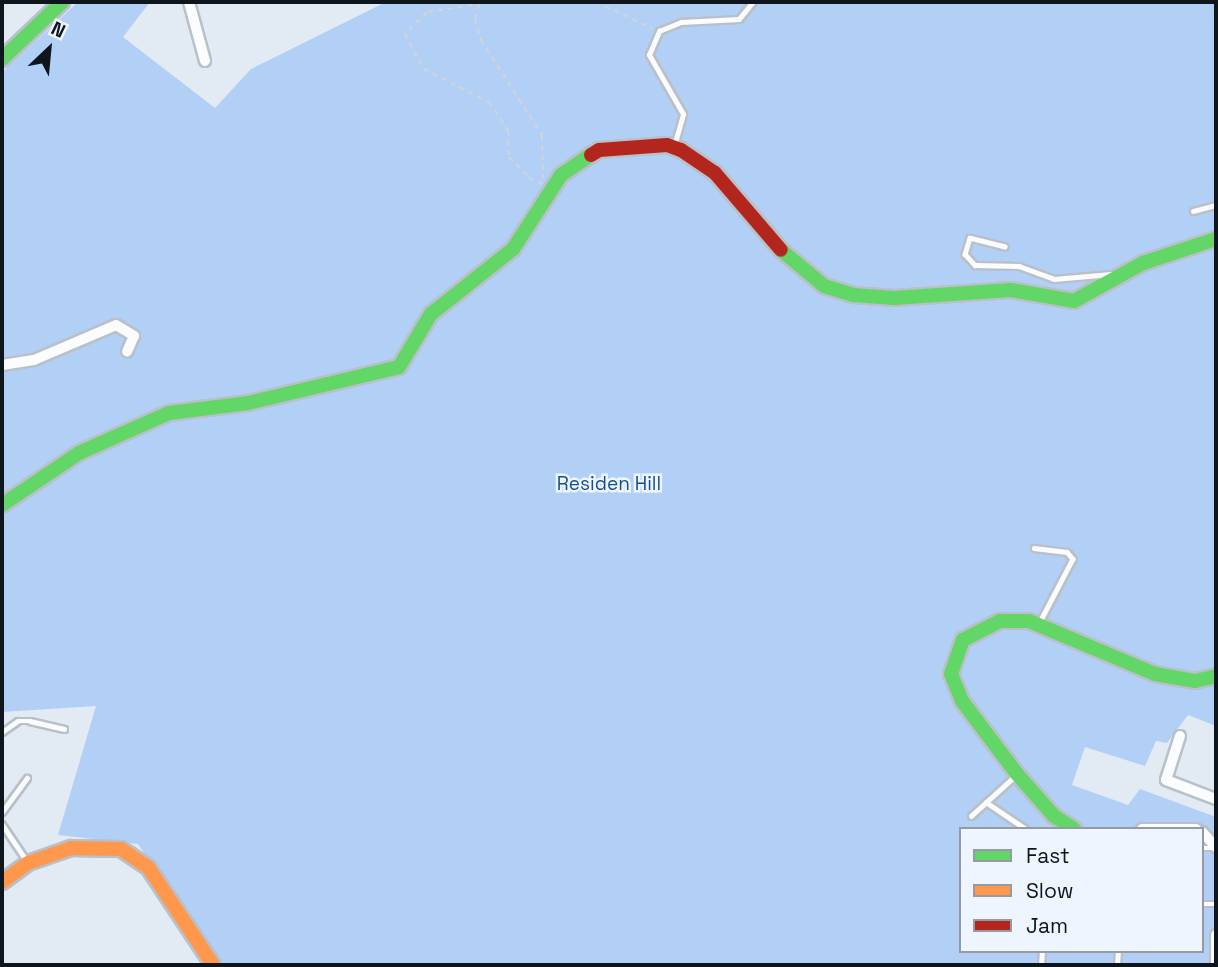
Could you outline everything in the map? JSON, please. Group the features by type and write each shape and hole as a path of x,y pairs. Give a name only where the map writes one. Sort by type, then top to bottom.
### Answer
{"street":[{"path":"2,59 62,2"},
{"path":"189,2 205,61"},
{"path":"3,500 79,453 169,413 260,401 399,367 431,314 513,249 548,187 568,167 599,150 674,147 708,166 788,259 838,292 894,298 1011,290 1074,300 1126,272 1216,239"},
{"path":"2,365 34,360 116,325 134,336 127,352"},
{"path":"1071,827 1054,816 1017,774 962,701 951,674 952,662 962,640 978,628 1000,621 1040,623 1155,674 1195,681 1216,676"},
{"path":"1180,736 1166,780 1216,799"},
{"path":"1204,834 1216,848"},
{"path":"2,882 28,863 85,846 109,845 135,856 162,886 213,965"},
{"path":"1216,934 1216,965"}],"lane":[{"path":"674,147 683,114 649,55 659,31 681,22 739,19 753,2"},
{"path":"1193,211 1216,205"},
{"path":"1005,247 970,238 965,254 975,265 1019,266 1067,280 1126,272"},
{"path":"1034,548 1067,552 1073,559 1040,623"},
{"path":"2,732 18,721 65,729"},
{"path":"971,816 1017,774"},
{"path":"2,812 27,778"},
{"path":"986,802 1023,827"},
{"path":"2,824 28,863"}],"path":[{"path":"492,2 427,12 405,34 424,69 489,102 508,130 509,157 529,178 548,187"},
{"path":"596,2 659,31"},
{"path":"479,3 475,19 481,40 542,135 548,187"}],"green space":[{"name":"Residen Hill","path":"78,2 150,2 123,37 215,108 251,69 386,2 1216,2 1216,726 1188,715 1167,743 1156,741 1145,766 1085,747 1072,785 1128,805 1140,789 1216,817 1213,965 219,965 138,844 58,835 96,706 2,712 2,72"}],"traffic: fast":[{"path":"2,59 62,2"},
{"path":"2,505 79,453 169,413 248,403 399,367 431,314 513,249 561,175 591,155"},
{"path":"781,250 824,286 853,295 894,298 1011,290 1074,301 1143,263 1216,239"},
{"path":"1071,827 1054,816 1017,774 962,701 951,674 963,640 1000,621 1029,621 1155,674 1195,681 1216,676"}],"traffic: slow":[{"path":"2,882 28,863 71,848 121,849 148,867 213,965"}],"traffic: jam":[{"path":"591,155 599,150 667,145 681,150 715,173 781,250"}]}
